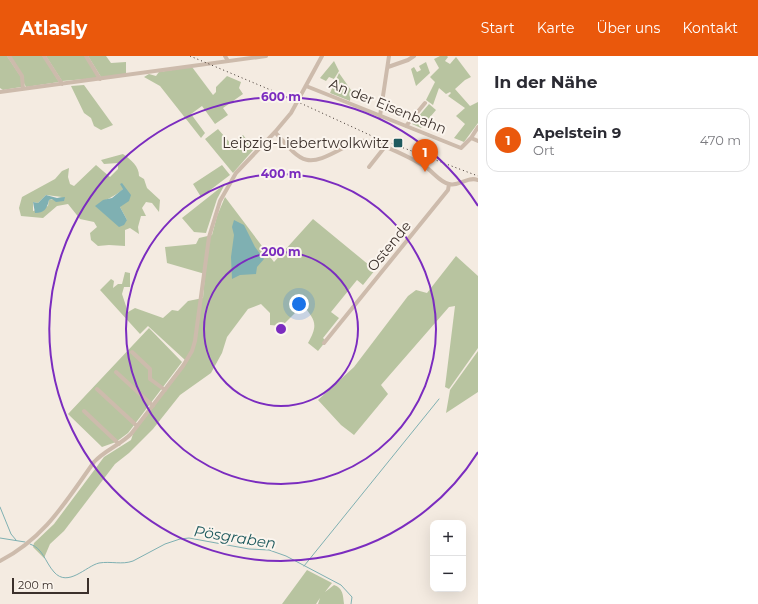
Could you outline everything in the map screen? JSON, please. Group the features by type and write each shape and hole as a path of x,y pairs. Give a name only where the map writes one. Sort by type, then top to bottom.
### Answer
{"street":[{"path":"9,56 22,76 23,89"},
{"path":"44,56 62,84"},
{"path":"86,56 100,79"},
{"path":"224,56 228,61"},
{"path":"0,92 266,56"},
{"path":"315,56 319,61"},
{"path":"0,561 32,541 55,517 94,462 106,450 119,444 137,426 187,361 195,341 209,237 220,201 236,173 291,113 322,56"},
{"path":"380,116 389,56"},
{"path":"388,67 408,60 414,56"},
{"name":"An der Eisenbahn","path":"306,86 461,148 471,138"},
{"path":"406,126 425,102"},
{"path":"478,127 471,138 478,140"},
{"path":"275,132 295,155 307,161 318,160 358,141 366,141 424,166 442,181 449,184 456,184 471,179 478,180"},
{"path":"369,167 384,148"},
{"name":"Ostende","path":"324,343 448,190 449,184"},
{"path":"132,352 150,369 150,379 165,390"},
{"path":"116,372 153,406"},
{"path":"97,389 137,426"},
{"path":"84,411 119,444"}],"green space":[{"path":"0,56 7,56 21,77 21,87 3,90 0,88"},
{"path":"10,56 43,56 59,82 26,87"},
{"path":"46,56 85,56 98,78 62,81"},
{"path":"88,56 106,56 111,63 126,62 126,74 101,77"},
{"path":"440,56 447,56 448,57 445,61 450,64 456,57 471,77 455,89 470,106 478,102 478,123 464,142 454,138 465,124 456,116 465,108 448,96 451,93 450,92 446,94 439,88 433,105 426,100 435,82 430,77 439,68 434,59"},
{"path":"334,61 339,71 334,79 329,77 326,81 320,78"},
{"path":"426,62 430,73 416,86 411,69 414,67 417,72 421,70 419,66"},
{"path":"192,67 213,95 216,92 216,87 227,76 241,82 239,88 243,94 223,108 228,115 215,124 202,106 191,114 205,133 201,138 160,86 144,77 149,74 156,76 159,72"},
{"path":"339,73 351,90 350,101 330,93"},
{"path":"84,85 113,125 101,130 94,126 91,118 84,113 71,86"},
{"path":"429,104 436,110 421,128 412,124"},
{"path":"218,129 231,144 243,135 254,149 233,173 205,139"},
{"path":"123,154 138,169 139,176 144,179 147,188 160,200 159,212 152,203 146,202 142,208 146,216 141,216 138,227 139,234 130,228 125,230 125,246 98,246 91,240 90,233 97,227 94,222 80,219 68,204 57,206 43,218 21,216 19,208 22,197 55,179 62,171 69,168 68,177 70,184 74,186 96,165 110,177 118,169 118,163 104,164 101,160","holes":["123,189 120,207 127,220 112,220 96,206","46,195 62,197 49,200 48,206 33,211 33,202 38,203"]},
{"path":"222,165 230,175 201,197 193,184"},
{"path":"225,184 217,199 206,233 194,232 182,218"},
{"path":"225,197 274,262 313,219 375,270 363,285 357,280 331,312 339,318 323,338 326,341 318,351 308,343 313,332 314,323 311,315 303,305 282,326 270,325 270,313 261,304 248,309 227,337 222,353 211,373 180,395 153,429 129,453 115,464 64,531 50,544 44,558 33,547 34,543 54,524 104,457 131,440 136,425 185,360 148,326 140,334 100,290 111,279 114,281 113,288 118,284 122,284 125,272 130,273 130,287 124,287 122,294 128,312 135,308 163,318 172,310 178,311 188,301 203,298 205,274 167,263 165,247 196,244 199,238 212,235 217,216"},
{"path":"456,256 478,276 478,348 449,389 445,387 455,306 449,307 381,385 388,394 354,435 341,425 318,400 354,367 408,296 416,290 427,293"},
{"path":"149,328 182,362 128,433 116,442 102,447 68,414"},
{"path":"478,351 478,392 446,413 450,390"},
{"path":"307,570 332,583 325,592 334,585 337,586 343,595 344,604 318,604 320,598 316,604 282,604"}],"water":[{"path":"122,183 131,195 129,201 120,207 127,220 124,225 119,227 95,206 103,200 112,198 123,189 120,184"},
{"path":"46,195 57,198 65,197 64,201 56,202 52,199 49,200 45,210 35,213 33,202 38,203"},
{"path":"234,220 244,225 255,247 264,259 257,267 256,274 240,275 232,279 231,257 234,235 232,227"}],"waterway":[{"path":"304,566 439,399"},
{"path":"0,507 11,534 16,540"},
{"name":"Pösgraben","path":"0,538 25,542"},
{"name":"Pösgraben","path":"30,544 41,552 54,572 65,578 77,575 99,563 125,563 133,561 165,544 180,539 189,538 249,549 269,550 286,556 341,585 352,597 351,604"}],"railway":[{"path":"190,56 285,96 372,136 478,176"}],"place":[{"name":"Leipzig-Liebertwolkwitz","path":"398,143"},
{"name":"Apelstein 9","path":"425,172"}]}
